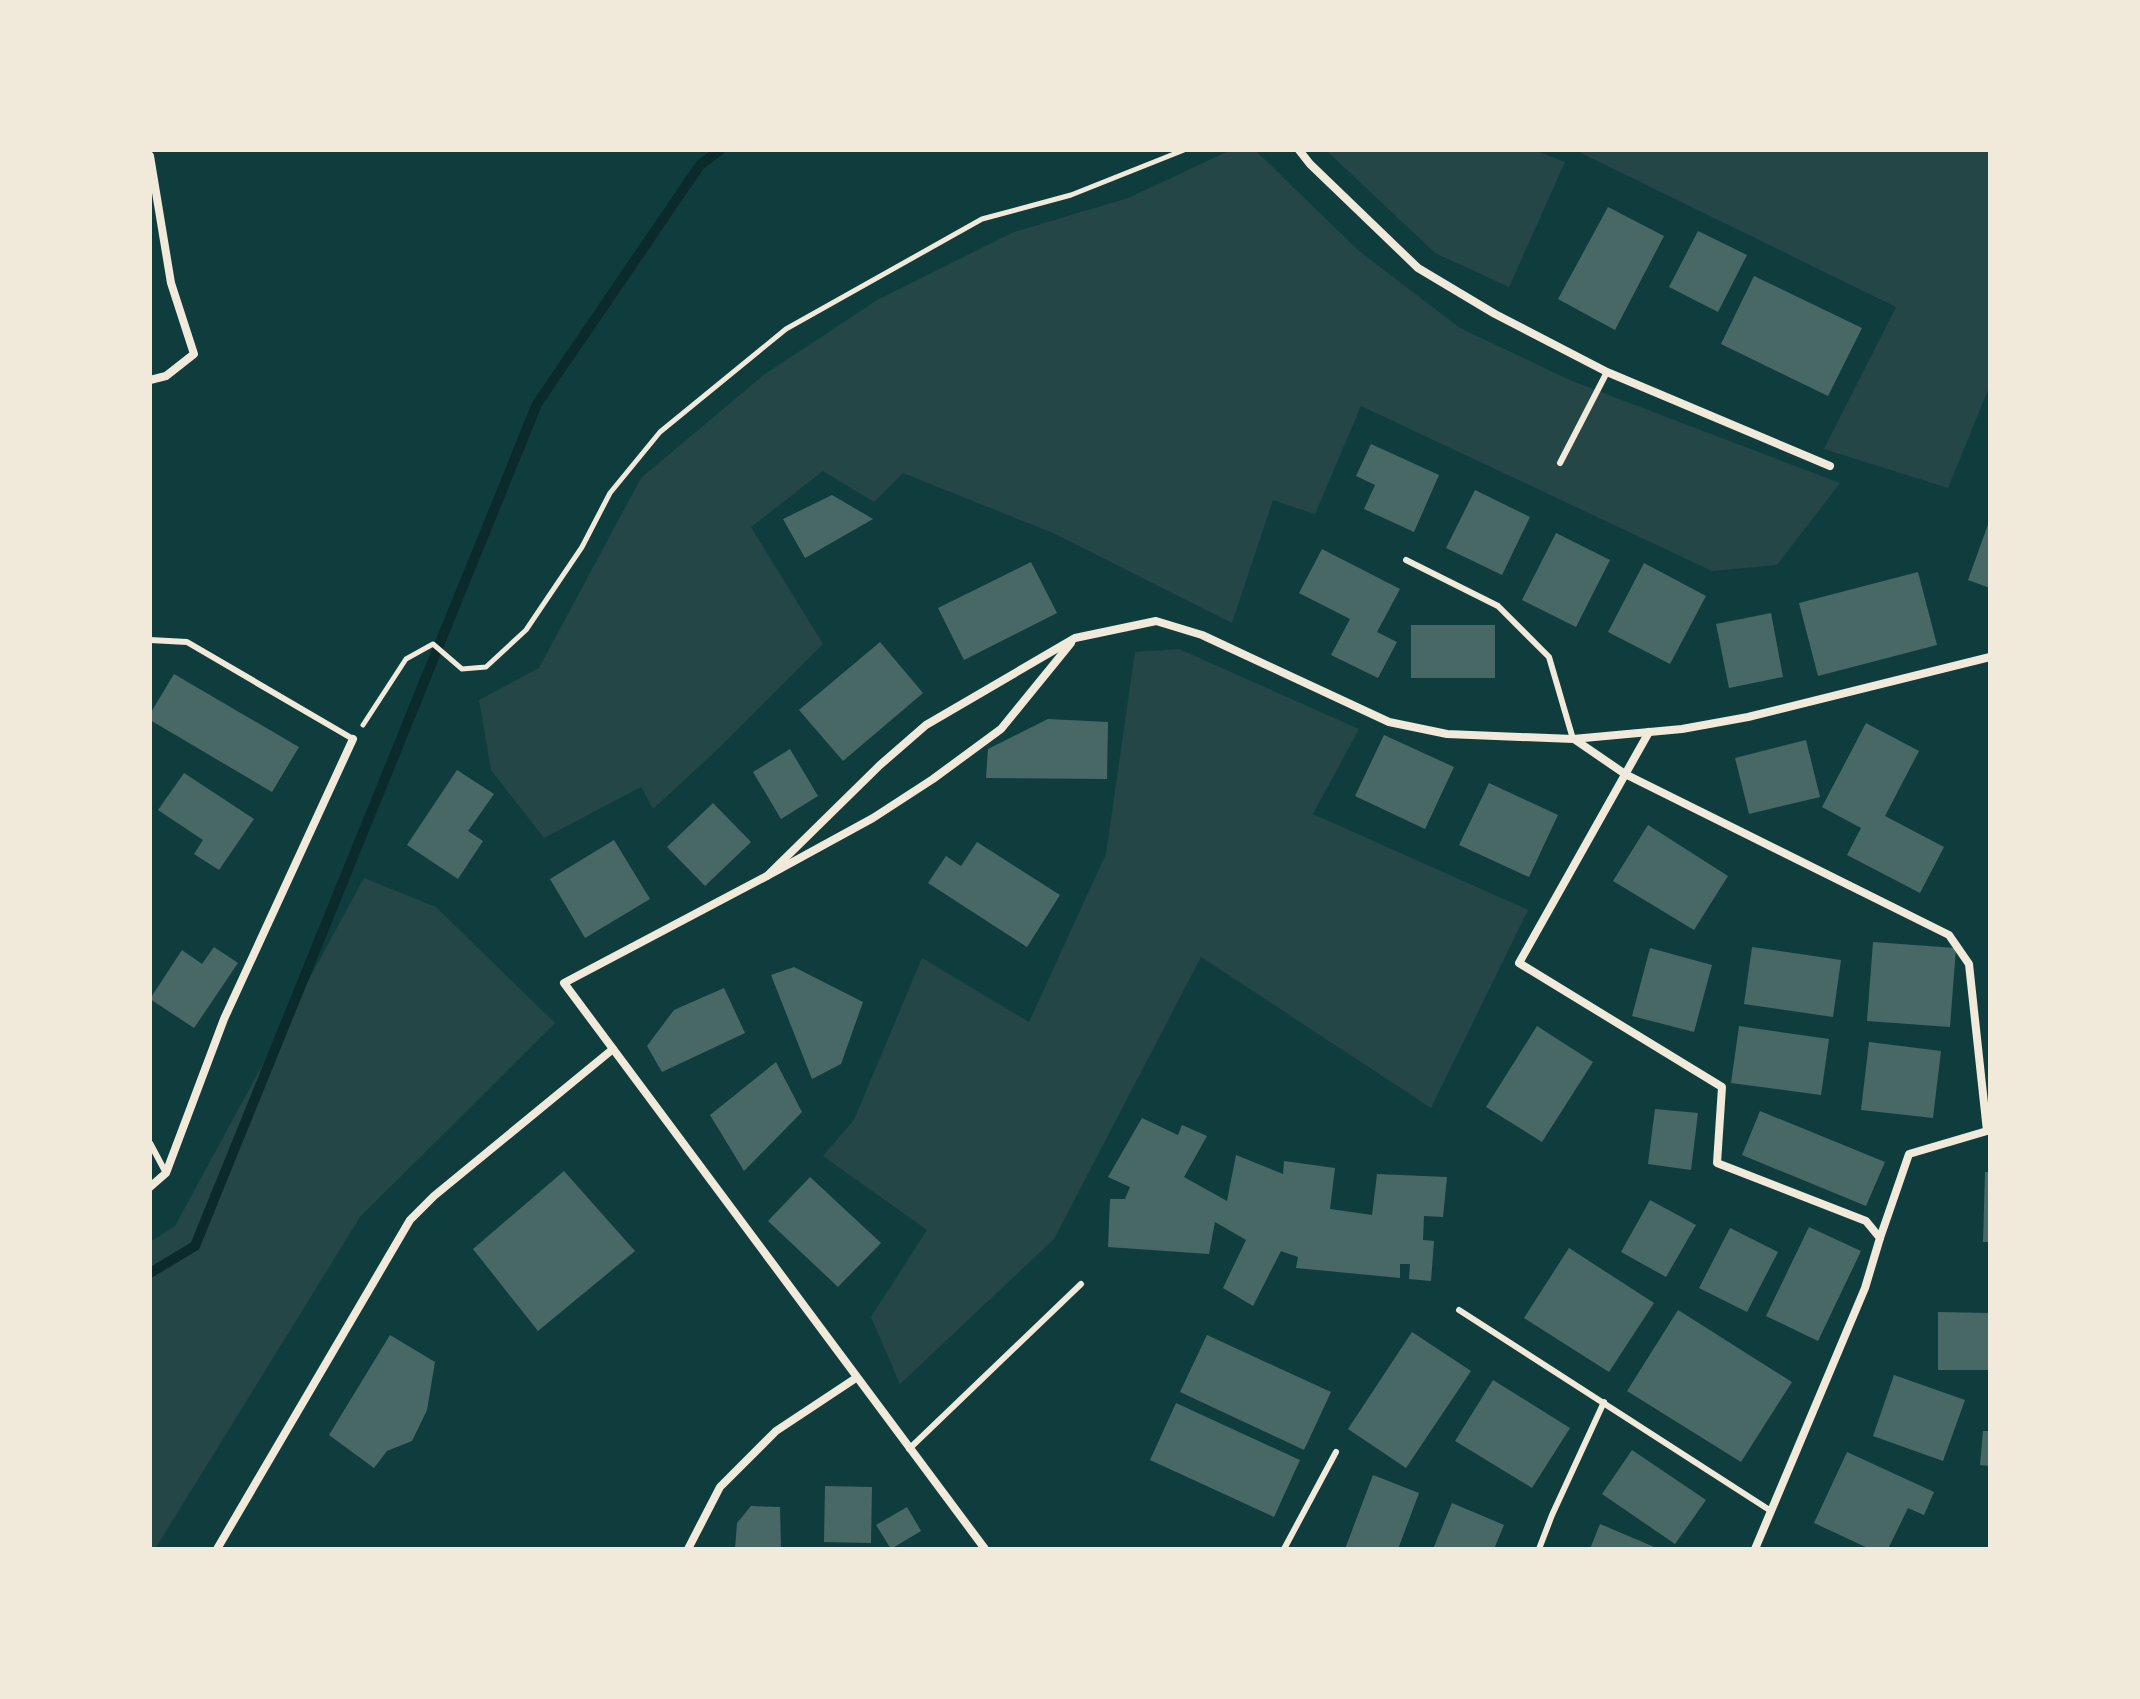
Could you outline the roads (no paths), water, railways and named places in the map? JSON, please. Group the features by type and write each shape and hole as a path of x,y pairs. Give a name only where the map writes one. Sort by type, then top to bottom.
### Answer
{"street":[{"path":"1299,150 1418,268 1495,314 1607,372 1830,466"},
{"path":"150,156 171,283 194,354 166,376 150,380"},
{"path":"767,876 880,765 926,725 1075,638 1156,621 1202,635 1389,722 1447,734 1573,739 1682,729 1748,717 1990,657"},
{"path":"985,1549 564,983 767,876 885,810 933,779 1001,729 1075,638"},
{"path":"1649,732 1519,963 1722,1087 1717,1163 1866,1221 1880,1238"},
{"path":"150,1187 166,1173 224,1019 353,739"},
{"path":"1573,739 1625,774 1949,935 1969,964 1987,1131 1909,1154 1865,1288 1755,1549"},
{"path":"217,1549 410,1220 434,1196 613,1049"},
{"path":"688,1549 720,1487 776,1431 856,1378"}],"lane":[{"path":"1560,463 1607,372"},
{"path":"1406,560 1498,606 1549,657 1573,739"},
{"path":"150,640 187,642 353,739"},
{"path":"150,1143 166,1173"},
{"path":"909,1449 1081,1284"},
{"path":"1459,1310 1771,1511"},
{"path":"1539,1549 1604,1402"},
{"path":"1284,1549 1336,1452"}],"waterway":[{"path":"150,1273 195,1246 537,404 700,165 720,150"}]}
